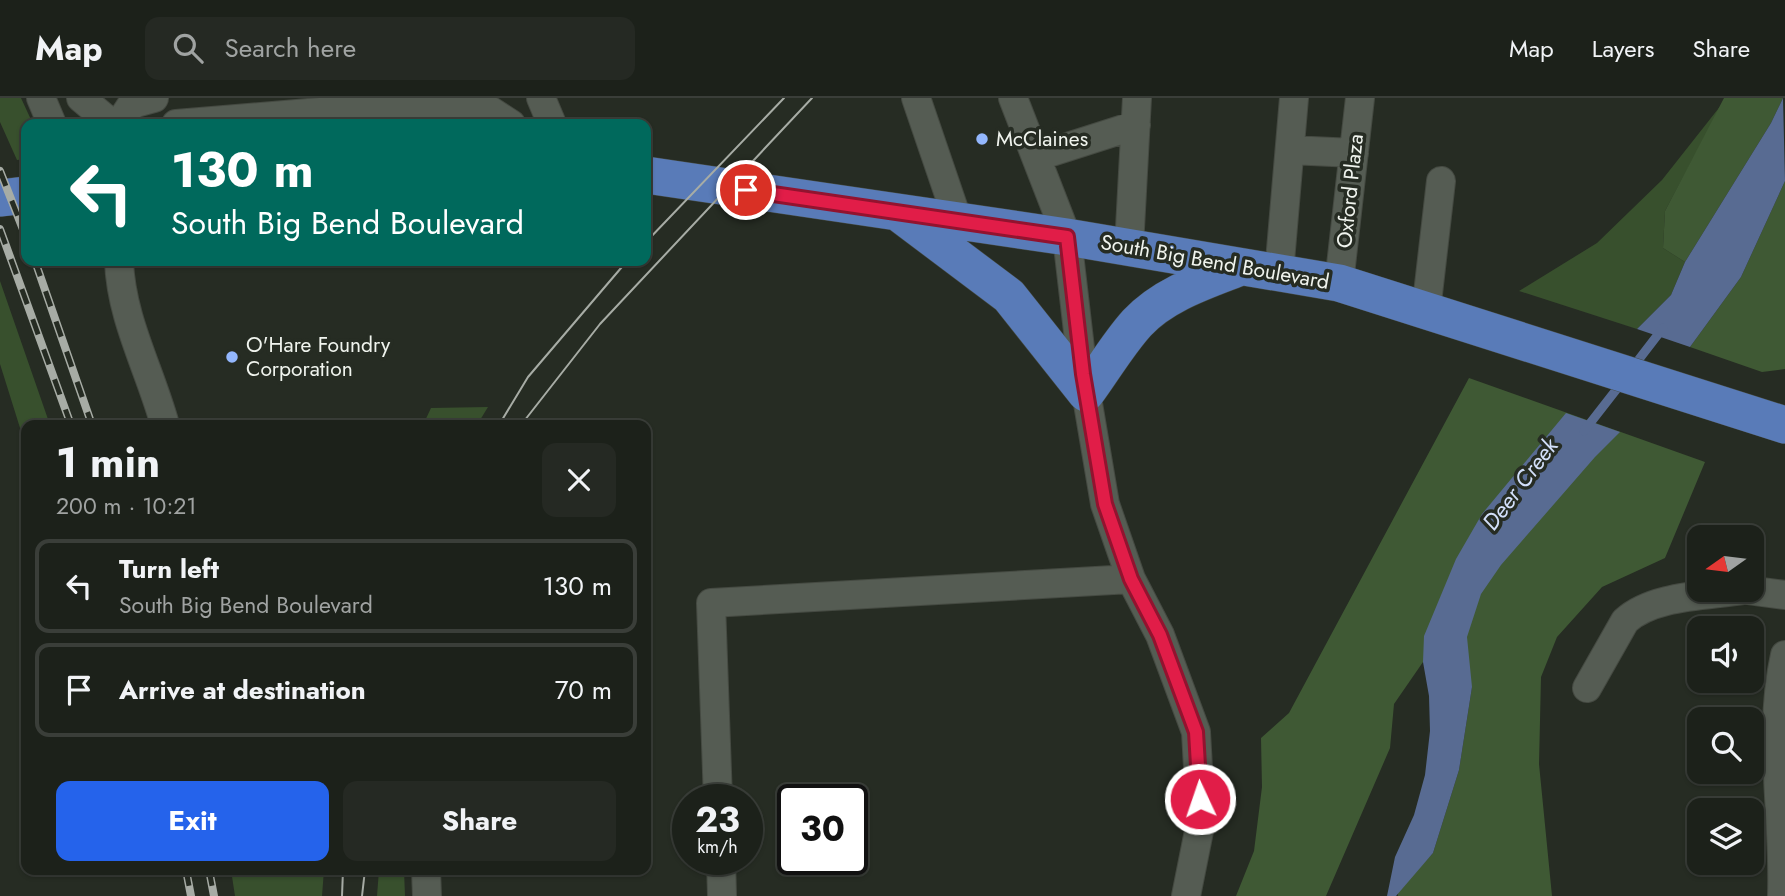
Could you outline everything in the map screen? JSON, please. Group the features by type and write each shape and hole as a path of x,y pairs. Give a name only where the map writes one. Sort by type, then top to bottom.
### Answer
{"main road":[{"name":"South Big Bend Boulevard","path":"651,176 1067,237 1339,284 1777,422"},
{"path":"0,198 21,196"},
{"path":"897,212 1009,296 1086,393 1138,322 1159,305 1195,285 1242,266"}],"street":[{"path":"41,98 50,119"},
{"path":"81,98 106,119"},
{"path":"122,119 132,104 154,98"},
{"path":"541,98 550,119"},
{"path":"916,98 958,221"},
{"path":"1013,98 1067,237 1086,393 1105,504 1131,579 1160,635 1196,732 1201,821 1186,896"},
{"path":"1279,273 1294,98"},
{"name":"Oxford Plaza","path":"1339,284 1360,98"},
{"path":"236,119 368,108 429,107 491,111 503,119"},
{"path":"1036,157 1137,111 1129,247"},
{"path":"1290,150 1354,153"},
{"path":"1426,311 1441,181"},
{"path":"119,266 120,286 132,331 163,420"},
{"path":"717,784 710,603 1131,579"},
{"path":"1764,592 1785,595"},
{"path":"1587,688 1625,621 1635,612 1661,603 1687,599"},
{"path":"1782,896 1784,837 1778,718 1785,655"},
{"path":"426,875 428,896"},
{"path":"721,875 722,896"}],"green space":[{"path":"0,98 21,98 31,119 21,119 21,160 17,160 0,122"},
{"path":"1724,98 1783,98 1771,123 1685,262 1663,248 1665,211"},
{"path":"1722,104 1665,211 1663,248 1685,262 1671,295 1637,329 1519,291 1597,243 1662,180"},
{"path":"1785,181 1785,369 1762,372 1690,347 1741,277"},
{"path":"0,281 48,420 21,420 21,431 0,364"},
{"path":"1469,378 1705,462 1665,558 1602,587 1557,637 1541,677 1539,764 1552,896 1398,896 1398,891 1433,853 1459,770 1472,687 1423,662 1394,704 1390,748 1326,896 1236,896 1254,851 1262,787 1261,738 1289,713"},
{"path":"488,407 480,420 425,420 431,408"},
{"path":"232,875 324,875 322,896 235,896"},
{"path":"379,875 404,875 405,896 377,896"}],"water":[{"path":"1783,98 1785,181 1741,277 1690,347 1637,329 1671,295 1685,262 1771,123"},
{"path":"1566,413 1620,432 1501,565 1481,594 1467,637 1472,687 1459,770 1433,853 1396,896 1387,896 1395,857 1414,815 1425,775 1430,731 1429,696 1423,662 1424,636 1456,559 1482,514"}],"waterway":[{"name":"Deer Creek","path":"1633,367 1663,328"},
{"name":"Deer Creek","path":"1584,431 1623,381"}],"tram line":[{"path":"651,237 784,98"},
{"path":"525,420 600,324 812,98"},
{"path":"502,420 528,377 623,266"},
{"path":"342,896 343,875"},
{"path":"362,896 364,875"}],"railway":[{"path":"0,171 21,224"},
{"path":"0,229 69,420"},
{"path":"37,266 90,420"},
{"path":"187,875 191,896"},
{"path":"210,875 214,896"}],"place":[{"name":"McClaines","path":"982,139"},
{"name":"O'Hare Foundry Corporation","path":"232,357"}],"route":[{"path":"746,190 1067,237 1083,374 1105,504 1131,579 1160,635 1196,732 1200,799"}]}
